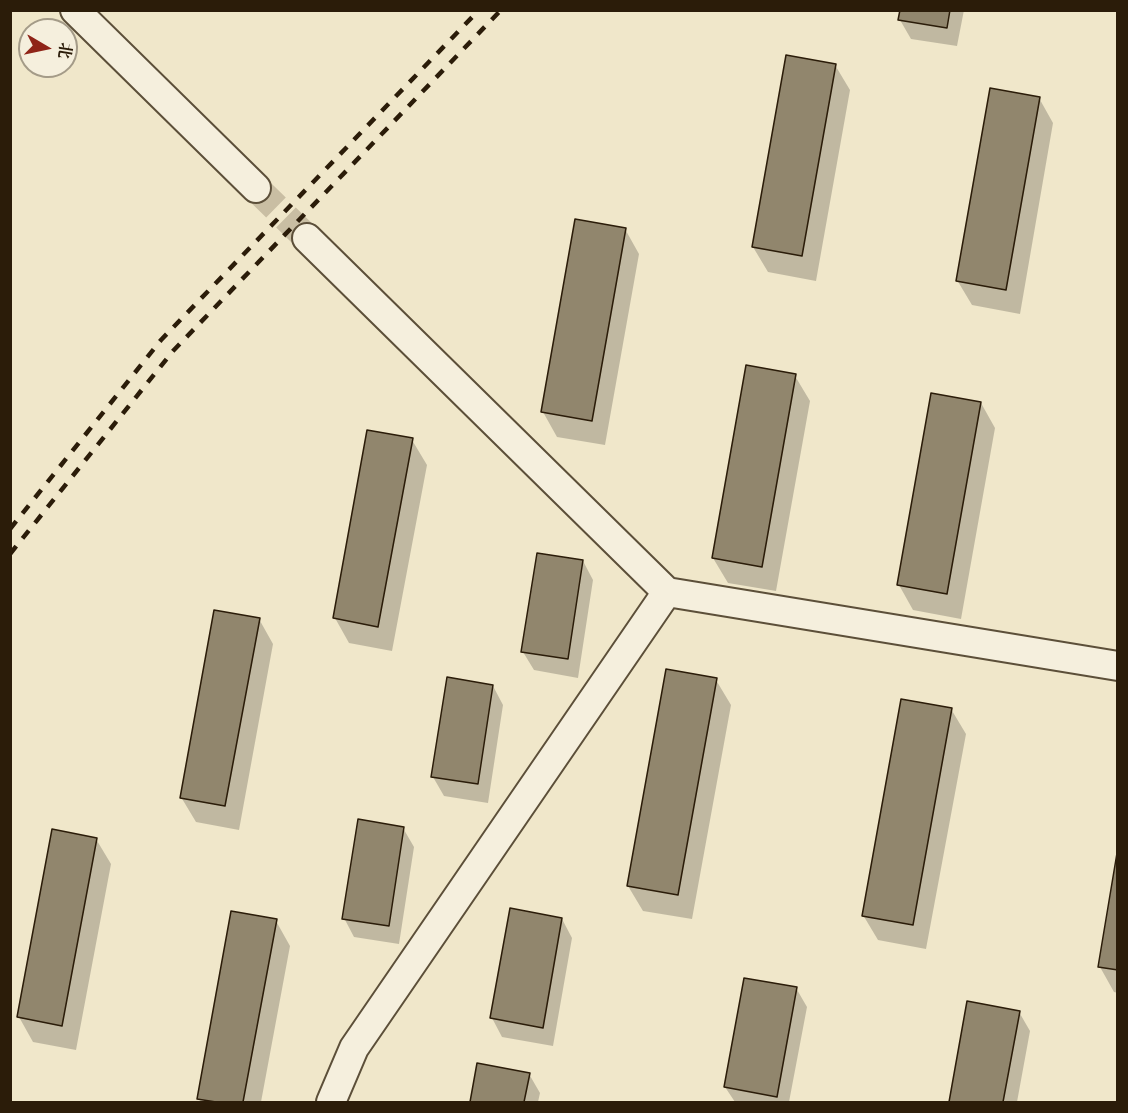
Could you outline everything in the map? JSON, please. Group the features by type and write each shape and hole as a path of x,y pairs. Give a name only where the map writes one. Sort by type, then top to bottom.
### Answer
{"street":[{"path":"75,10 256,188"},
{"path":"307,238 667,592 1118,666"},
{"path":"331,1102 354,1048 667,592"}],"building":[{"path":"900,10 950,10 947,28 898,20"},
{"path":"786,55 836,64 802,256 752,247"},
{"path":"990,88 1040,97 1006,290 956,281"},
{"path":"575,219 626,228 592,421 541,412"},
{"path":"746,365 796,374 762,567 712,558"},
{"path":"931,393 981,402 947,594 897,585"},
{"path":"367,430 413,438 378,627 333,618"},
{"path":"537,553 583,560 568,659 521,652"},
{"path":"214,610 260,618 225,806 180,798"},
{"path":"666,669 717,678 678,895 627,886"},
{"path":"447,677 493,685 478,784 431,777"},
{"path":"901,699 952,708 913,925 862,916"},
{"path":"358,819 404,827 389,926 342,919"},
{"path":"52,829 97,838 62,1026 17,1017"},
{"path":"1118,847 1118,970 1098,967"},
{"path":"510,908 562,918 543,1028 490,1018"},
{"path":"231,911 277,919 243,1102 216,1102 197,1099"},
{"path":"744,978 797,987 777,1097 724,1087"},
{"path":"967,1001 1020,1011 1003,1102 949,1102"},
{"path":"477,1063 530,1073 524,1102 470,1102"}],"tunnel":[{"path":"256,188 307,238"}],"railway":[{"path":"10,529 161,340 479,10"},
{"path":"10,554 173,351 501,10"}]}
